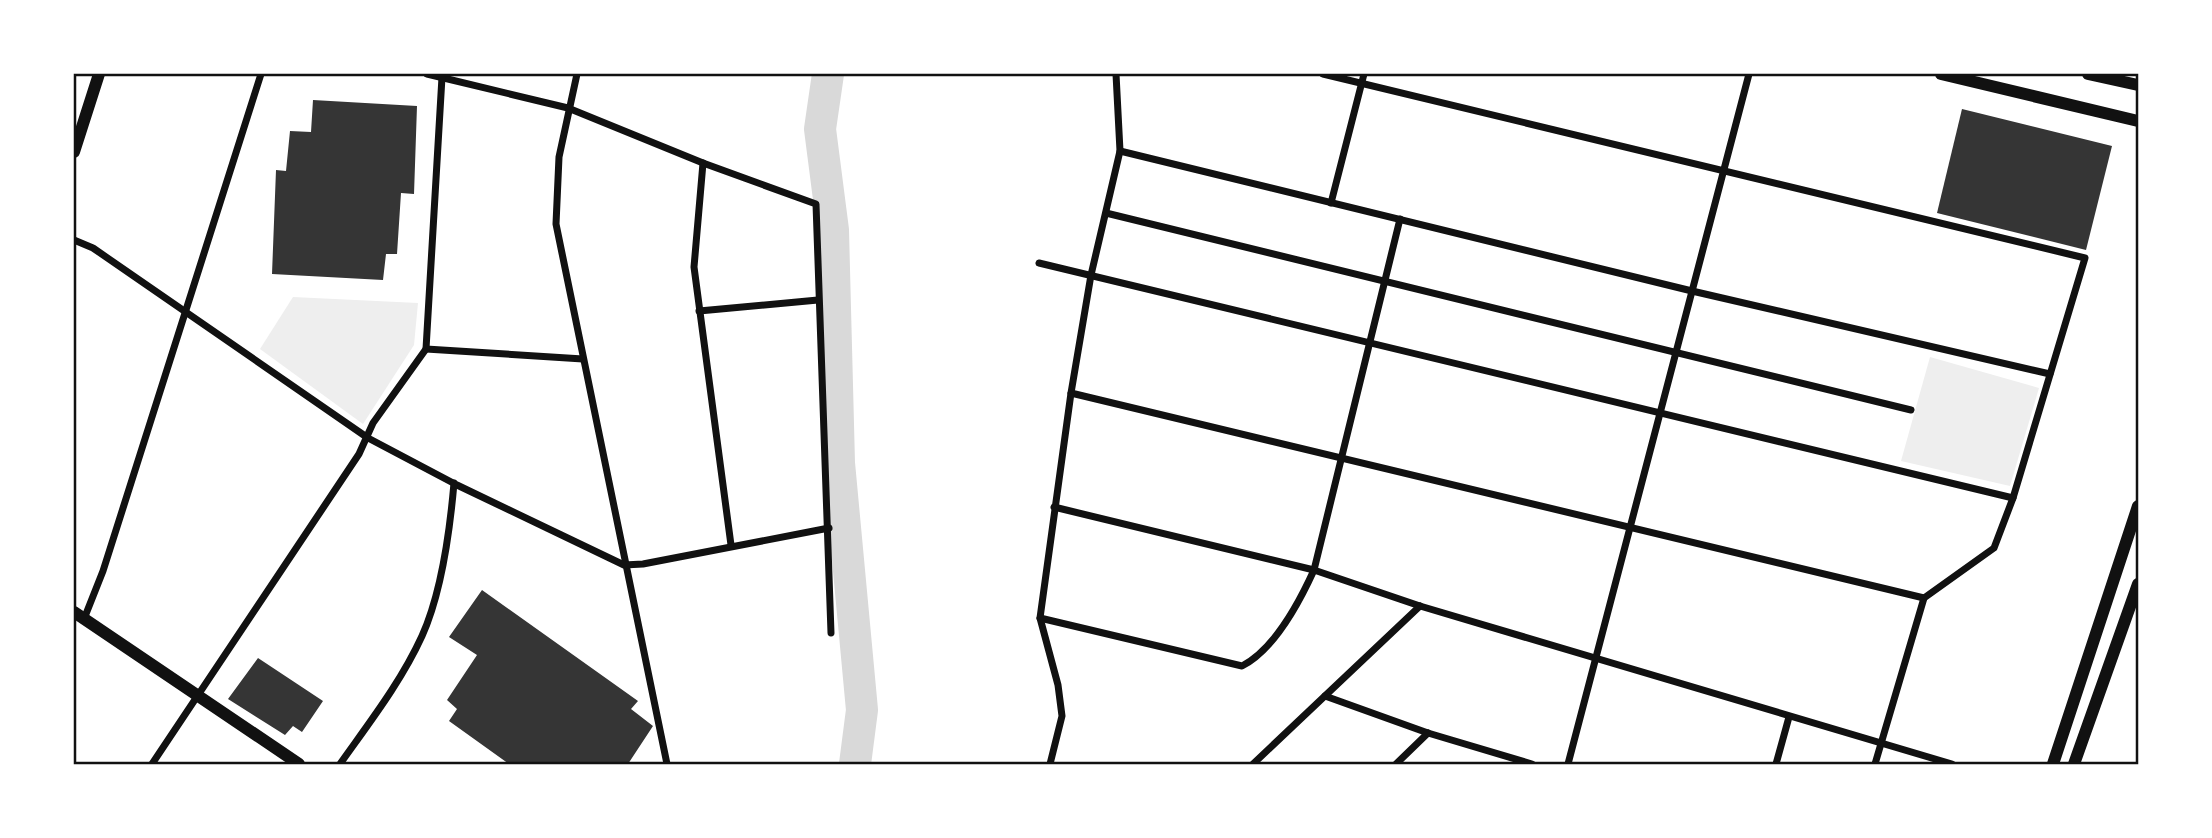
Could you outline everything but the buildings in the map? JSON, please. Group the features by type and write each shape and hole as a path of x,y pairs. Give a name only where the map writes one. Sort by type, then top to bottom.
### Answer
{"street":[{"path":"74,152 99,74"},
{"path":"261,74 107,559 79,615 299,765"},
{"path":"427,74 568,108 703,163 816,204 831,633"},
{"path":"577,74 559,156 556,224 667,765"},
{"path":"1050,765 1062,716 1058,685 1040,618 1054,507 1091,275 1120,151 1116,74"},
{"path":"1323,74 2085,258 2013,498 1994,548 1924,598 1875,765"},
{"path":"1331,202 1364,74"},
{"path":"1568,765 1749,74"},
{"path":"1941,74 2138,121"},
{"path":"2088,74 2138,85"},
{"path":"152,765 368,438 373,423 426,349 442,77"},
{"path":"1120,151 1692,291 2050,374"},
{"path":"703,163 694,267 731,545"},
{"path":"1106,213 1911,410"},
{"path":"1040,618 1242,666 1257,658 1302,596 1314,570 1400,219"},
{"path":"74,240 93,248 368,438 453,483 624,565 643,564 829,528"},
{"path":"1038,263 2013,498"},
{"path":"699,311 818,300"},
{"path":"426,349 583,359"},
{"path":"1071,393 1924,598"},
{"path":"340,765 396,685 423,634 449,538 453,483"},
{"path":"2053,765 2138,506"},
{"path":"1054,507 1314,570 1420,606 1952,765"},
{"path":"2074,765 2138,584"},
{"path":"1252,765 1420,606"},
{"path":"1325,696 1428,733 1532,765"},
{"path":"1776,765 1789,717"},
{"path":"1396,765 1428,733"}],"shaded area":[{"path":"293,297 418,303 414,345 363,424 260,349"},
{"path":"1930,357 2039,388 2010,486 1901,461"}],"waterway":[{"path":"828,74 820,129 833,230 839,463 862,710 855,764"}]}
